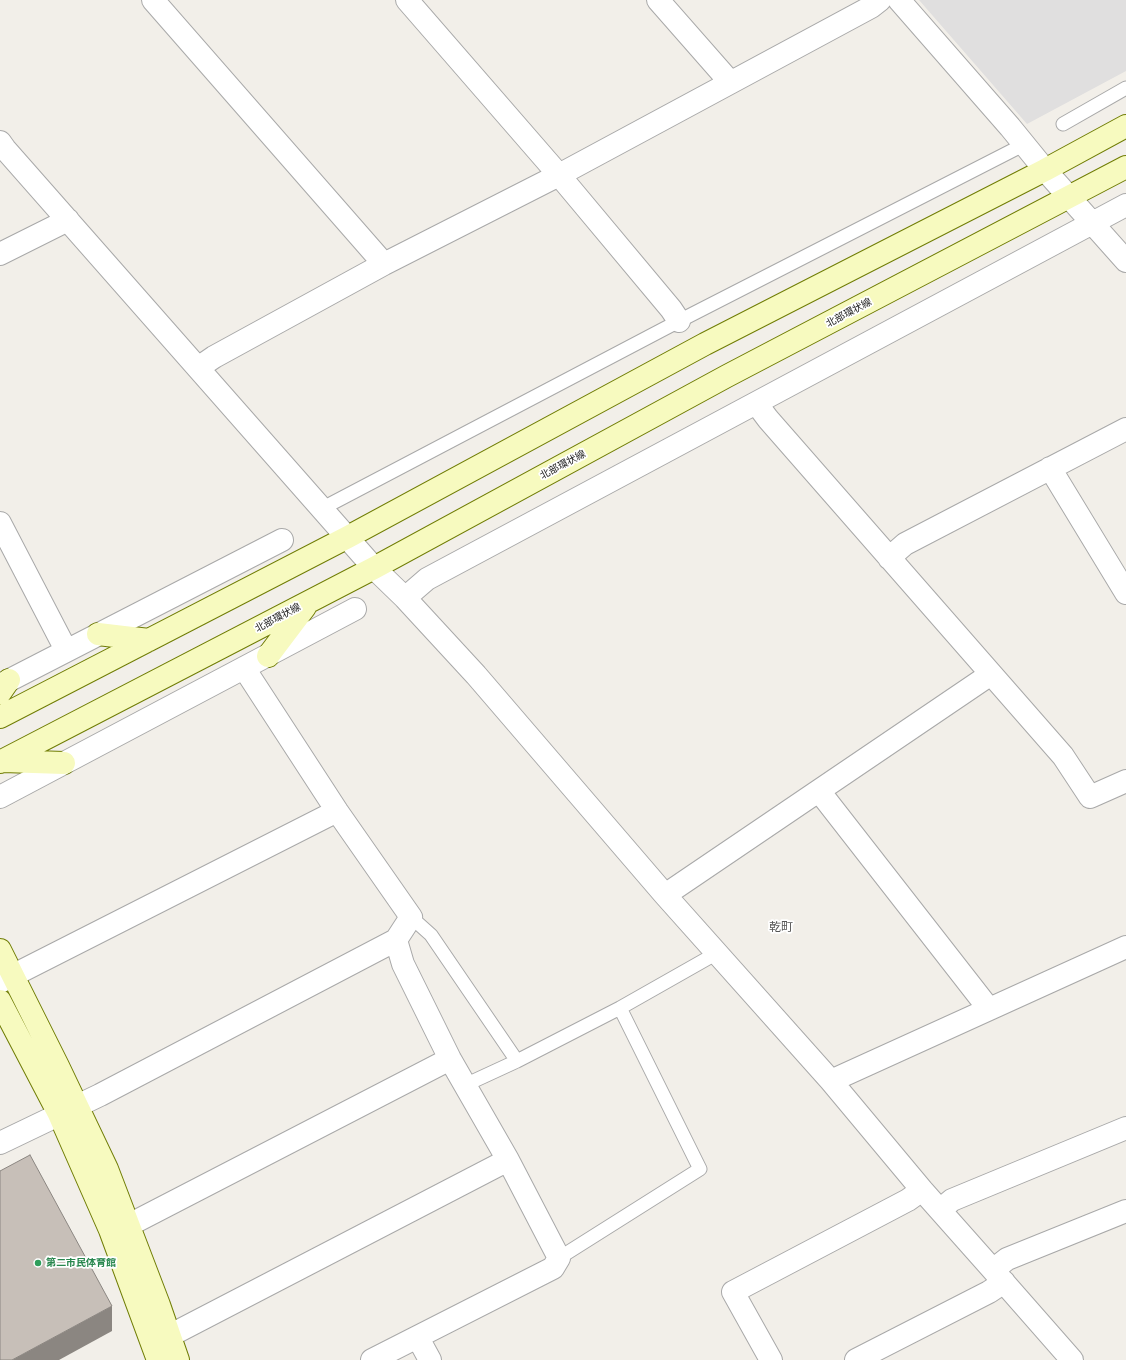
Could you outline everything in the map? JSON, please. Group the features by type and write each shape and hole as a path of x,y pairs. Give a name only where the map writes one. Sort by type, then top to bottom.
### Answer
{"street":[{"path":"153,0 384,264"},
{"path":"407,0 559,175 679,320"},
{"path":"658,0 730,82"},
{"path":"198,368 214,357 384,264 559,175 871,7 880,0"},
{"path":"899,0 1025,144 1045,170 1093,222 1126,261"},
{"path":"0,717 348,537 705,344 1045,170 1126,126"},
{"path":"0,142 323,508 374,568 405,598 481,681 666,895 831,1081 922,1190 1072,1360"},
{"name":"北部環状線","path":"1,762 374,568 727,376 1126,167"},
{"path":"405,598 427,579 1126,205"},
{"path":"0,254 68,220"},
{"path":"756,403 768,420 1063,756 1090,797 1126,781"},
{"path":"889,558 905,544 1126,429"},
{"path":"1050,468 1126,592"},
{"path":"0,523 66,650"},
{"path":"3,686 66,650 282,540"},
{"path":"268,656 310,601"},
{"path":"0,797 356,609"},
{"path":"98,634 149,640"},
{"path":"0,1143 68,1110 396,940 411,917 337,811 244,668"},
{"path":"666,895 991,674"},
{"path":"1,762 64,763"},
{"path":"819,791 989,1009"},
{"path":"7,979 337,811"},
{"path":"372,1360 554,1268 559,1258 508,1160 450,1059 403,964 396,940"},
{"path":"831,1081 1126,947"},
{"path":"0,950 7,979 68,1110 158,1360"},
{"path":"0,1001 107,1169 156,1297 178,1360"},
{"path":"129,1225 450,1059"},
{"path":"940,1210 952,1200 1126,1128"},
{"path":"169,1336 508,1160"},
{"path":"771,1360 733,1292 908,1200 922,1190"},
{"path":"856,1360 989,1292 1007,1259 1126,1211"},
{"path":"418,1338 430,1360"}],"lane":[{"path":"1063,124 1126,88"},
{"path":"323,508 679,320 1025,144"},
{"path":"411,917 431,935 517,1061"},
{"path":"465,1085 517,1061 620,1008 717,953"},
{"path":"559,1258 700,1169 620,1008"}],"shaded area":[{"path":"919,0 1126,0 1126,71 1027,124"}],"building":[{"name":"第二市民体育館","path":"30,1155 112,1306 12,1360 0,1360 0,1171"}],"place":[{"name":"第二市民体育館","path":"38,1263"}],"district":[{"name":"乾町","path":"781,928"}]}
